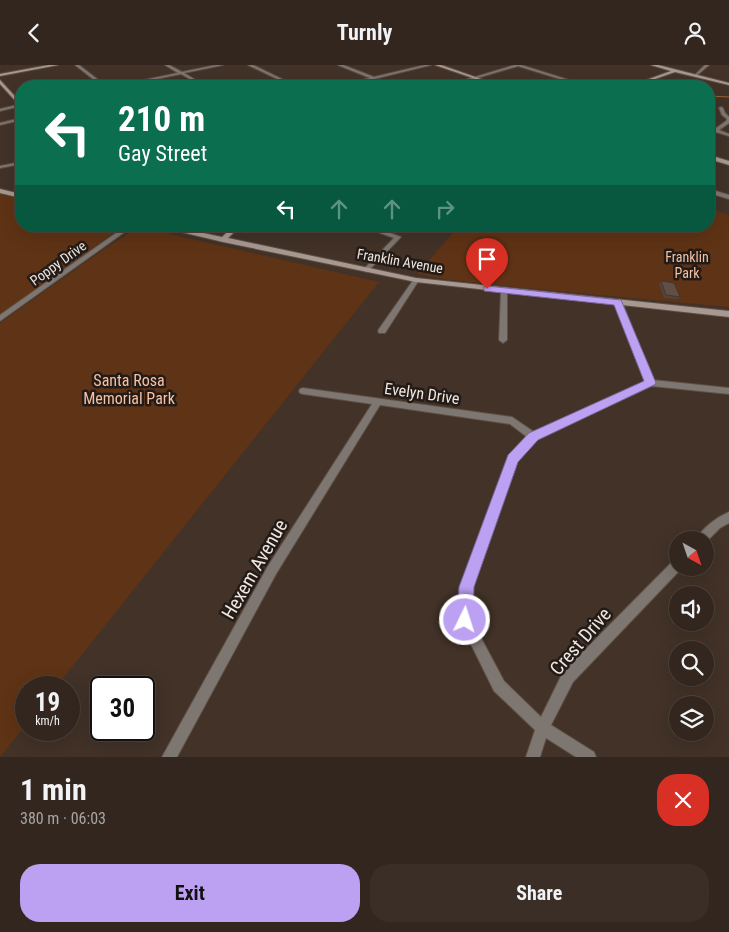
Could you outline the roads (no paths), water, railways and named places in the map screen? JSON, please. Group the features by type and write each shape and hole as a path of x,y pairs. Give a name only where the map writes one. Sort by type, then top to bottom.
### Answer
{"main road":[{"path":"0,75 56,65"},
{"path":"438,65 482,80"},
{"path":"653,65 714,80"},
{"path":"649,80 675,71"},
{"path":"715,80 729,84"},
{"path":"0,81 15,99"},
{"path":"715,159 729,163"},
{"path":"0,191 15,195"},
{"name":"Franklin Avenue","path":"189,232 416,280 729,314"},
{"path":"223,239 231,232"}],"street":[{"path":"77,65 96,80"},
{"path":"167,65 193,80"},
{"path":"147,80 221,65"},
{"path":"250,65 281,80"},
{"path":"340,65 374,78"},
{"path":"366,80 429,65"},
{"path":"465,80 518,65 567,80"},
{"path":"695,75 707,65"},
{"path":"0,110 15,107"},
{"path":"715,131 728,123 729,119 723,114 722,108"},
{"path":"0,124 15,120"},
{"path":"715,131 729,135"},
{"path":"0,167 15,164"},
{"path":"715,193 729,197"},
{"name":"Poppy Drive","path":"0,319 122,232"},
{"path":"366,270 398,237 383,232"},
{"path":"382,331 416,280"},
{"path":"503,341 504,291"},
{"path":"618,303 650,383"},
{"path":"589,757 543,728 498,686 465,620 467,587 513,459 533,436 650,383 729,391"},
{"name":"Evelyn Drive","path":"303,391 512,421 533,436"},
{"name":"Hexem Avenue","path":"168,757 272,569 378,402"},
{"path":"710,531 729,517"},
{"name":"Crest Drive","path":"533,757 543,728 568,677 669,573"}],"waterway":[{"path":"715,96 729,97"}],"park label":[{"name":"Franklin Park","path":"687,265"},
{"name":"Santa Rosa Memorial Park","path":"129,389"}]}
